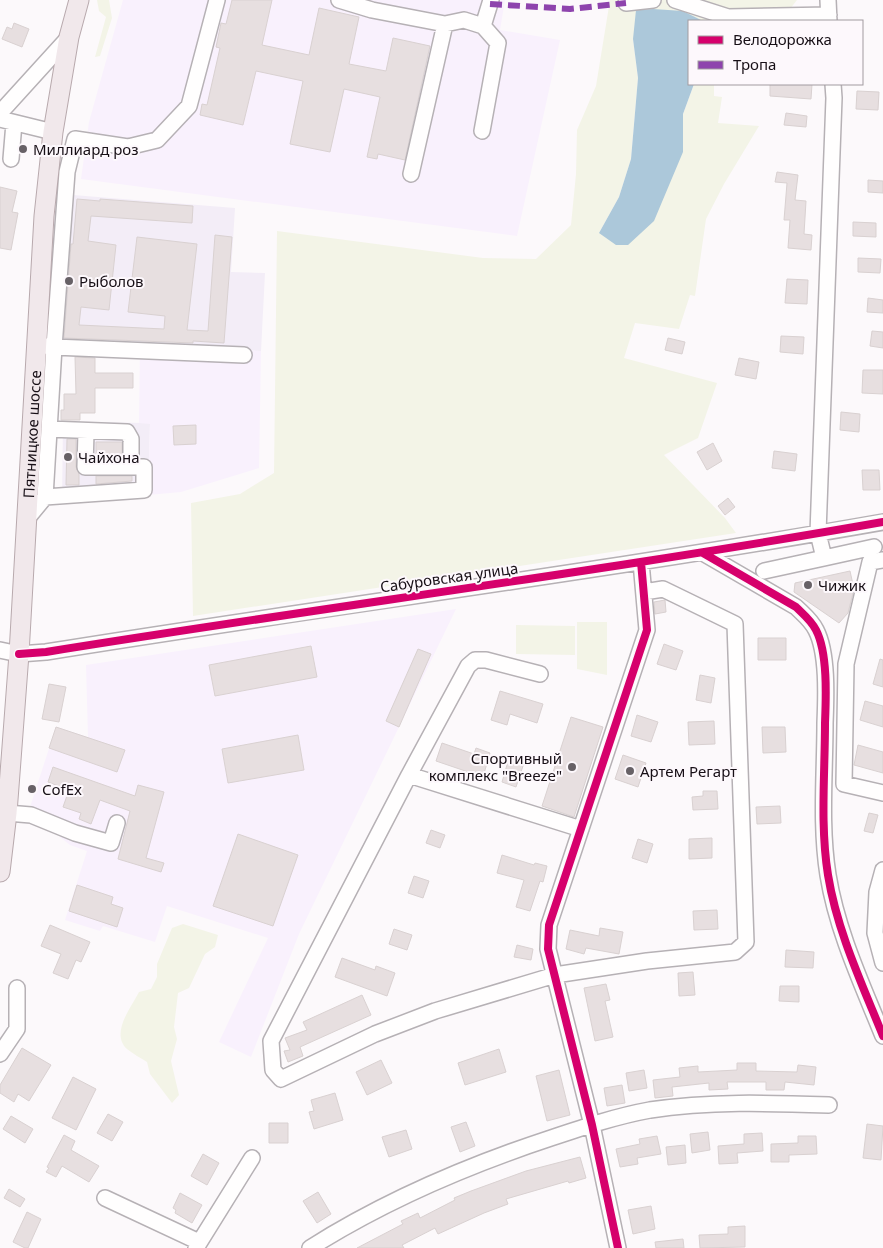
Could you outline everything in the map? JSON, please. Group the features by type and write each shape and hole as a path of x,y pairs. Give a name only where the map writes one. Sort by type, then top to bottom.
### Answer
{"main road":[{"name":"Пятницкое шоссе","path":"0,872 7,813 26,520 45,346 44,216 53,132 68,37 79,0"}],"street":[{"path":"26,520 45,497 49,429 45,346 68,172 75,139 128,147 158,140 189,106 217,0"},
{"path":"339,0 372,10 445,24 464,20 483,26 498,43 482,131"},
{"path":"483,26 490,0"},
{"path":"626,3 653,0"},
{"path":"675,0 728,17 829,12"},
{"path":"411,174 445,24"},
{"path":"0,113 68,37"},
{"path":"824,558 818,533 833,85"},
{"path":"11,159 7,121 53,132"},
{"path":"45,346 244,355"},
{"path":"49,429 86,432 127,432 132,439 131,467"},
{"path":"84,494 86,432"},
{"path":"45,497 144,490 144,467 85,467"},
{"name":"Сабуровская улица","path":"0,650 18,654 46,652 241,621 703,553 883,522"},
{"path":"703,553 796,607 809,619 817,631 823,655 826,682 824,835 828,875 838,920 883,1036"},
{"path":"764,571 824,558 879,554"},
{"path":"879,554 870,562 846,664 844,784 883,794"},
{"path":"618,1248 592,1124 548,949 549,925 647,630 641,562"},
{"path":"540,674 486,660 475,660 468,666 409,775 271,1041 273,1070 282,1079 392,1027 435,1011 555,974 647,961 735,952 746,942 735,624 663,590 644,592"},
{"path":"409,775 581,829"},
{"path":"7,813 31,815 74,833 111,843 117,822"},
{"path":"883,870 877,892 875,933 883,963"},
{"path":"0,1054 17,1028 17,988"},
{"path":"310,1248 344,1226 395,1199 455,1173 592,1124 650,1110 719,1103 828,1105"},
{"path":"105,1198 197,1245 252,1158"}],"shaded area":[{"path":"97,0 109,0 112,18 100,56 95,57 106,17 99,11"},
{"path":"123,0 505,0 500,30 560,40 517,236 81,179 89,122"},
{"path":"610,0 797,0 790,9 736,20 701,20 682,11 633,39 638,78 631,159 619,197 599,233 683,152 683,114 694,85 714,85 714,96 722,97 718,123 759,126 724,184 706,219 695,296 690,295 679,329 635,323 624,358 717,383 698,438 664,455 725,518 736,533 193,616 191,503 240,494 274,473 277,231 483,258 536,259 571,225 576,174 577,130 596,86"},
{"path":"73,195 235,208 231,272 265,273 261,351 57,342"},
{"path":"140,345 261,351 259,468 181,492 148,495 150,424 139,423"},
{"path":"63,422 150,423 148,495 62,503"},
{"path":"456,609 299,934 251,1057 219,1042 268,938 167,906 155,942 103,926 100,931 65,920 87,851 70,845 60,837 65,823 30,807 56,727 88,737 86,665"},
{"path":"577,622 607,622 607,675 577,669"},
{"path":"516,625 575,626 575,655 516,654"},
{"path":"183,924 218,935 215,947 205,954 189,988 178,993 174,1027 177,1039 171,1061 179,1095 172,1103 150,1074 147,1062 127,1049 122,1043 121,1028 139,992 151,989 157,977 157,964 172,928"}],"water":[{"path":"636,10 683,11 701,20 688,20 688,85 694,85 683,114 683,152 654,221 628,245 616,245 599,233 619,197 631,159 638,78 633,39"}],"building":[{"path":"232,0 272,0 262,45 309,55 319,8 359,17 349,64 386,71 393,38 430,46 405,160 378,154 377,159 367,157 380,97 344,89 330,152 290,144 303,81 256,71 243,125 200,115 202,104 207,105 220,48 216,47 221,23 226,24"},
{"path":"14,23 29,29 22,47 2,39 7,27 12,29"},
{"path":"770,85 812,85 811,99 770,96"},
{"path":"857,91 879,92 878,110 856,109"},
{"path":"786,113 807,116 806,127 784,125"},
{"path":"777,172 798,175 795,200 806,201 804,234 812,235 811,250 788,248 790,220 784,220 787,183 775,182"},
{"path":"868,180 883,181 883,193 868,192"},
{"path":"0,187 17,191 12,212 18,213 11,250 0,248"},
{"path":"77,199 193,206 192,223 91,216 88,241 116,245 109,310 81,307 79,325 164,329 165,316 128,312 137,237 197,244 187,330 208,331 215,235 232,237 224,343 64,338 71,244 73,244"},
{"path":"853,222 876,223 876,237 853,236"},
{"path":"858,258 881,259 880,273 858,272"},
{"path":"787,279 808,280 807,304 785,303"},
{"path":"868,298 883,300 883,313 867,312"},
{"path":"872,331 883,332 883,348 870,346"},
{"path":"781,336 804,337 803,354 780,352"},
{"path":"668,338 685,342 682,354 665,350"},
{"path":"75,357 95,358 95,373 133,373 133,388 95,388 95,413 80,413 80,420 61,420 61,410 64,410 64,394 76,394"},
{"path":"739,358 759,362 756,379 735,375"},
{"path":"863,370 883,370 883,394 862,393"},
{"path":"841,412 860,414 859,432 840,430"},
{"path":"196,425 196,444 174,445 173,426"},
{"path":"67,439 76,439 76,467 79,474 79,485 66,485"},
{"path":"96,442 122,442 122,458 96,458"},
{"path":"713,443 722,461 707,470 697,452"},
{"path":"774,451 797,454 795,471 772,468"},
{"path":"862,470 879,470 880,490 863,490"},
{"path":"96,476 132,476 132,481 96,484"},
{"path":"728,498 735,507 725,515 718,506"},
{"path":"850,571 854,589 848,613 839,623 794,592 795,583"},
{"path":"665,600 666,612 655,614 654,602"},
{"path":"758,638 786,638 786,660 758,660"},
{"path":"664,644 683,651 676,670 657,664"},
{"path":"311,646 317,677 215,696 209,665"},
{"path":"418,649 431,654 399,727 386,721"},
{"path":"880,659 883,660 883,687 873,684"},
{"path":"700,675 715,678 711,703 696,700"},
{"path":"49,684 66,687 59,722 42,719"},
{"path":"500,691 543,704 537,723 510,714 507,725 491,720"},
{"path":"865,701 883,706 883,727 860,720"},
{"path":"637,715 658,722 651,742 631,736"},
{"name":"Спортивный комплекс \"Breeze\"","path":"571,717 603,727 574,817 542,806"},
{"path":"714,721 715,744 689,745 688,722"},
{"path":"56,727 125,750 117,772 49,748"},
{"path":"762,727 785,727 786,752 763,753"},
{"path":"298,735 304,770 228,783 222,749"},
{"path":"442,743 474,754 476,748 490,753 483,777 436,761"},
{"path":"858,745 883,752 883,773 854,765"},
{"name":"Артем Регарт","path":"623,755 646,763 638,787 615,779"},
{"path":"509,758 524,763 516,787 502,782"},
{"path":"53,767 135,796 138,785 164,792 146,858 164,863 161,872 118,859 130,811 100,800 91,824 79,819 81,813 63,807 69,790 48,782"},
{"path":"703,791 717,791 718,809 693,810 692,797 703,796"},
{"path":"780,806 781,823 757,824 756,807"},
{"path":"869,813 878,815 873,833 864,831"},
{"path":"431,830 445,835 440,848 426,843"},
{"path":"238,834 298,855 273,926 213,906"},
{"path":"712,838 712,858 689,859 689,839"},
{"path":"638,839 653,844 647,863 632,858"},
{"path":"502,855 534,865 535,863 547,866 543,882 540,881 530,911 516,907 524,880 497,873"},
{"path":"414,876 429,881 423,898 408,893"},
{"path":"77,885 113,897 111,904 123,908 117,927 69,911"},
{"path":"717,910 718,929 694,930 693,911"},
{"path":"50,925 90,942 81,962 76,960 68,979 53,973 61,954 41,946"},
{"path":"600,928 623,932 619,954 586,948 584,954 566,949 570,930 599,936"},
{"path":"394,929 412,935 407,950 389,944"},
{"path":"517,945 533,949 531,960 514,957"},
{"path":"786,950 814,952 813,968 785,967"},
{"path":"342,958 375,970 376,966 395,973 387,996 335,977"},
{"path":"693,972 695,995 679,996 678,973"},
{"path":"606,984 610,1000 605,1001 613,1037 595,1041 584,988"},
{"path":"780,986 799,986 799,1002 779,1001"},
{"path":"362,995 371,1015 300,1047 303,1056 288,1062 284,1051 290,1050 285,1038 307,1030 303,1022"},
{"path":"22,1048 51,1065 29,1101 18,1094 14,1102 0,1093 0,1085"},
{"path":"499,1049 506,1072 465,1085 458,1063"},
{"path":"381,1060 392,1083 367,1095 356,1072"},
{"path":"737,1063 756,1063 756,1071 797,1072 798,1065 816,1067 814,1085 785,1082 784,1090 766,1090 766,1082 727,1082 728,1089 709,1090 709,1083 672,1087 673,1096 655,1098 653,1080 680,1077 679,1068 698,1066 698,1072 737,1070"},
{"path":"559,1070 570,1115 547,1121 536,1076"},
{"path":"644,1070 647,1088 629,1091 626,1073"},
{"path":"73,1077 96,1089 76,1130 52,1118"},
{"path":"622,1085 625,1103 607,1106 604,1088"},
{"path":"335,1093 343,1120 314,1129 309,1112 314,1111 311,1100"},
{"path":"108,1114 123,1122 112,1141 97,1133"},
{"path":"11,1116 33,1129 25,1143 3,1129"},
{"path":"466,1122 475,1146 460,1152 451,1127"},
{"path":"269,1123 288,1123 288,1143 269,1143"},
{"path":"867,1124 883,1126 881,1160 863,1158"},
{"path":"406,1130 412,1149 389,1157 382,1137"},
{"path":"708,1132 710,1150 692,1153 690,1134"},
{"path":"762,1133 763,1151 737,1153 738,1163 719,1164 718,1146 744,1144 744,1134"},
{"path":"64,1135 75,1141 71,1150 99,1166 89,1182 62,1166 56,1177 46,1172"},
{"path":"657,1136 661,1154 637,1158 638,1164 620,1167 616,1149 640,1144 639,1139"},
{"path":"798,1136 816,1136 817,1154 789,1155 789,1162 771,1162 771,1144 798,1143"},
{"path":"685,1145 686,1163 668,1165 666,1147"},
{"path":"203,1154 219,1163 207,1185 191,1176"},
{"path":"580,1157 586,1178 569,1183 568,1181 506,1199 508,1204 438,1234 435,1228 402,1245 404,1248 357,1248 403,1224 401,1221 418,1213 420,1218 455,1200 454,1198 471,1191 526,1171"},
{"path":"9,1189 25,1199 20,1207 4,1198"},
{"path":"318,1192 331,1214 317,1223 303,1201"},
{"path":"180,1193 202,1205 192,1223 175,1213 176,1210 173,1208"},
{"path":"651,1206 655,1229 633,1234 628,1210"},
{"path":"27,1212 41,1219 28,1248 25,1248 13,1242"},
{"path":"745,1226 745,1247 700,1248 699,1235 728,1234 728,1227"},
{"path":"683,1239 684,1248 656,1248 655,1242"}],"marked path":[{"path":"490,4 570,9 626,3"}],"cycle path":[{"path":"19,654 46,652 570,573 883,522"},
{"path":"703,553 796,607 812,623 820,640 823,651 826,701 824,837 828,875 837,916 844,937 883,1036"},
{"path":"618,1248 592,1125 548,949 549,925 647,630 641,562"}],"place":[{"name":"Миллиард роз","path":"23,149"},
{"name":"Рыболов","path":"69,281"},
{"name":"Чайхона","path":"68,457"},
{"name":"Чижик","path":"808,585"},
{"name":"Спортивный комплекс \"Breeze\"","path":"572,767"},
{"name":"Артем Регарт","path":"630,771"},
{"name":"CofEx","path":"32,789"}]}
